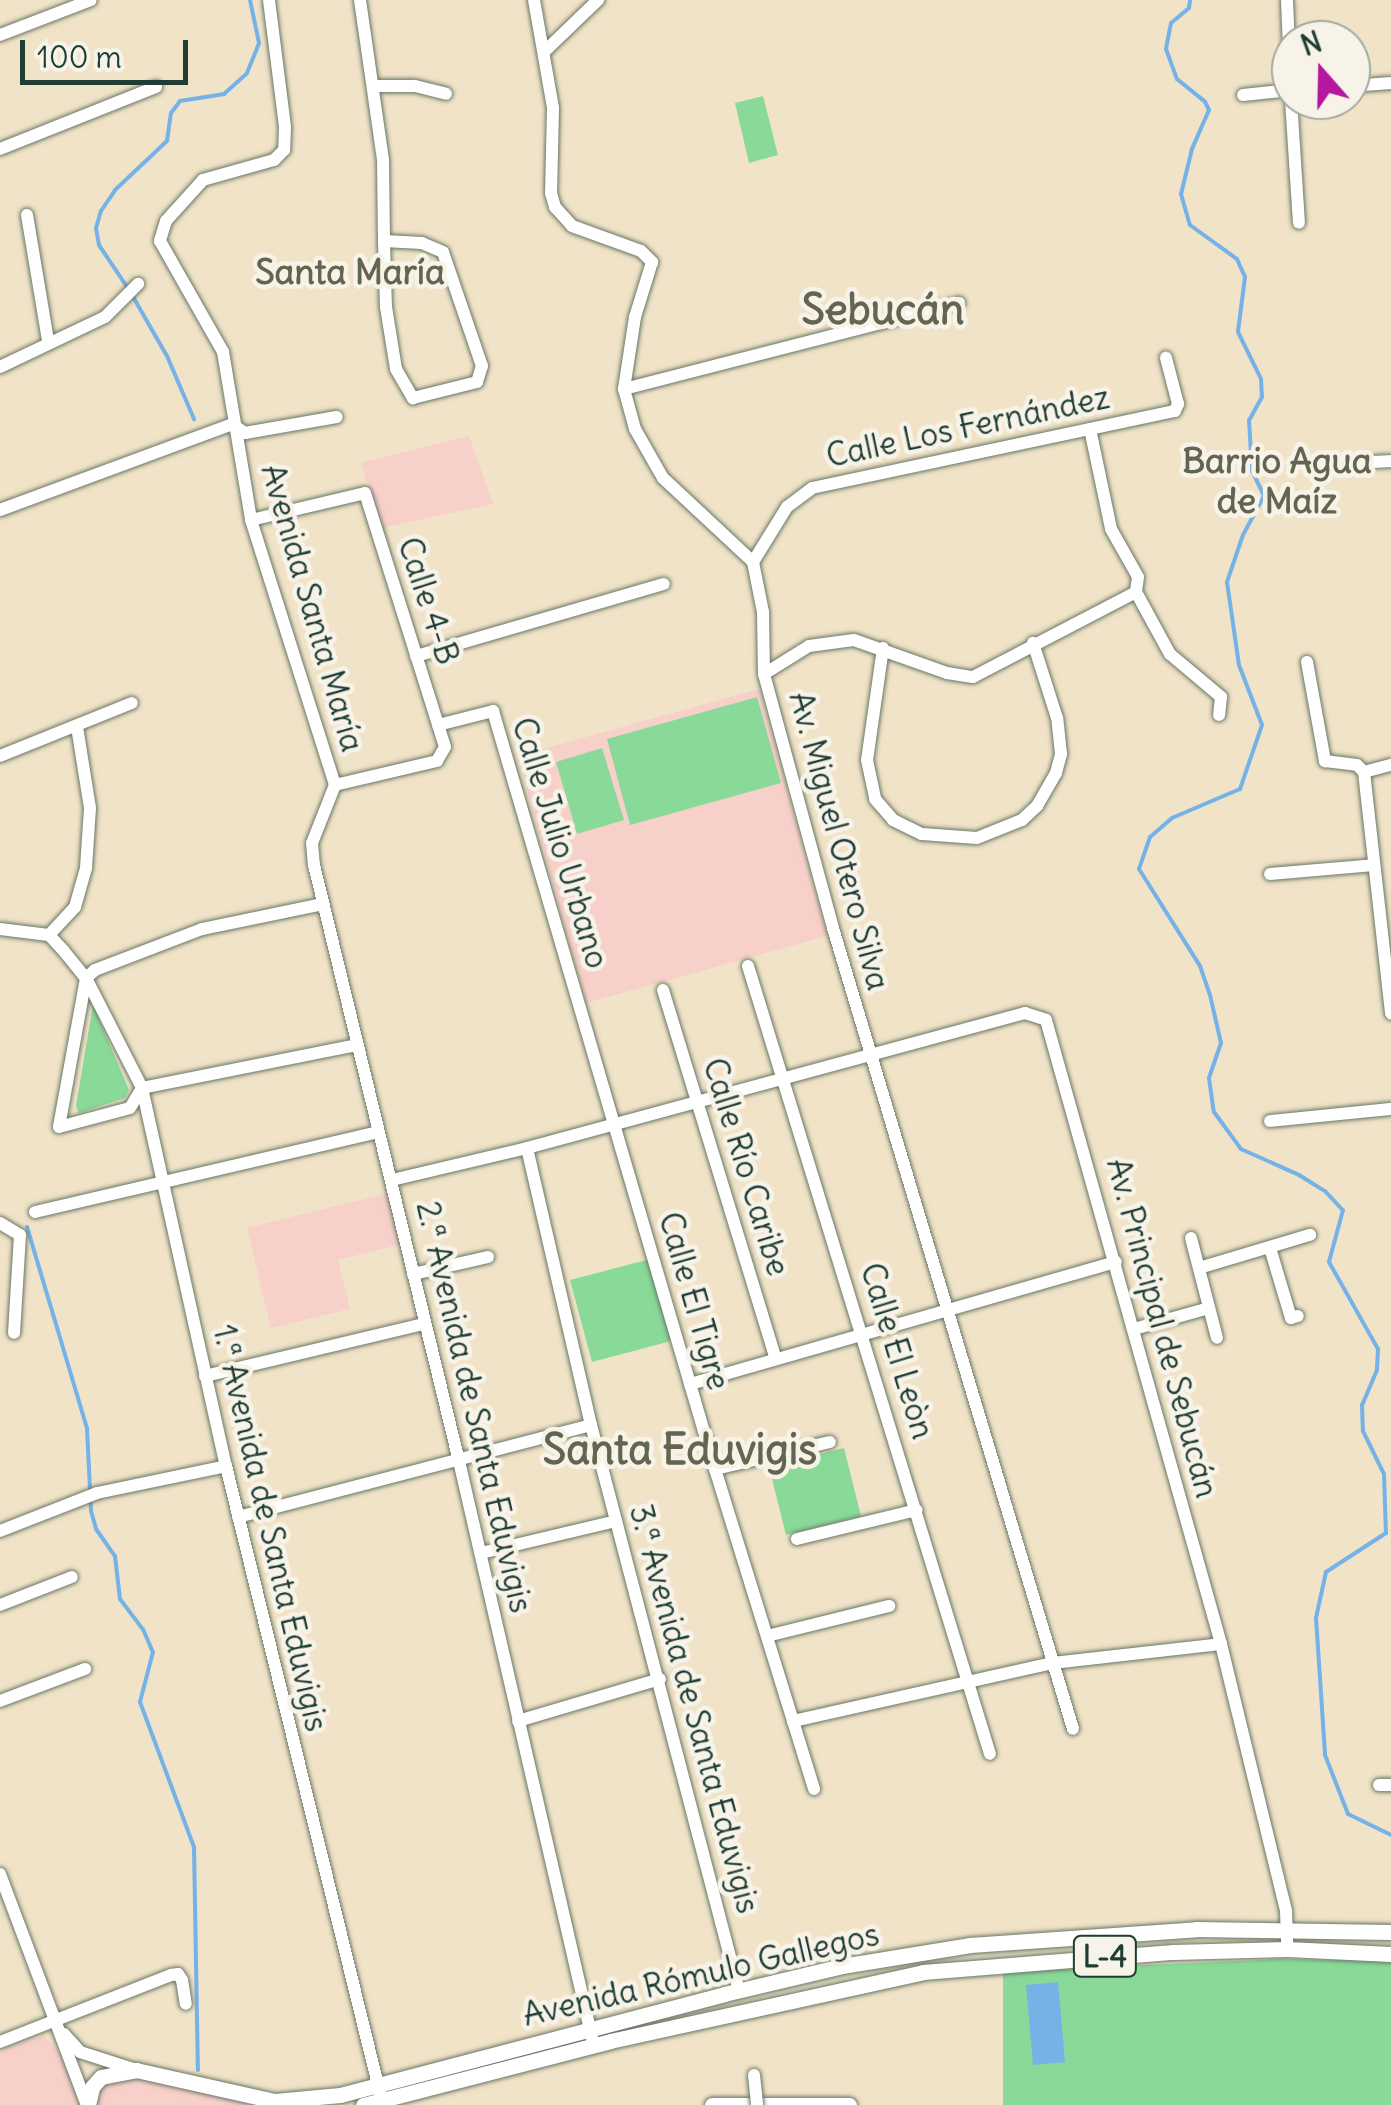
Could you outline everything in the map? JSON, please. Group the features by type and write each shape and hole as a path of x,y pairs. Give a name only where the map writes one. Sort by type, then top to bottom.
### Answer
{"main road":[{"name":"Avenida Rómulo Gallegos","path":"363,2105 379,2092 590,2026 842,1966 970,1945 1196,1929 1288,1930"},
{"name":"L-4","path":"1288,1930 1391,1932"},
{"name":"Avenida Rómulo Gallegos","path":"136,2070 230,2092 292,2101 379,2092 923,1972 1173,1952 1288,1949"},
{"name":"L-4","path":"1288,1949 1391,1954"},
{"path":"88,2105 92,2087 101,2077 136,2070"},
{"name":"L-4","path":"230,2092 262,2105"},
{"path":"712,2105 849,2105"}],"street":[{"path":"0,35 92,0"},
{"name":"Avenida Santa María","path":"269,0 286,127 284,150 274,160 203,180 166,221 160,241 222,352 251,520 335,786"},
{"path":"360,0 383,160 384,241 390,339 406,393 422,398 477,382 482,366 443,252 422,243 384,241"},
{"path":"534,0 553,108 551,193 556,207 572,226 641,251 652,262 635,317 624,389 635,429 663,478 753,562"},
{"path":"545,51 598,0"},
{"path":"375,86 415,86 446,94"},
{"path":"0,148 156,87"},
{"path":"1243,95 1271,94"},
{"path":"1293,120 1299,223"},
{"path":"26,216 48,341"},
{"path":"0,366 104,317 138,284"},
{"path":"624,389 959,303"},
{"name":"Calle Los Fernández","path":"753,562 787,507 812,488 1178,408 1166,358"},
{"path":"0,510 232,424 245,433 337,417"},
{"path":"1090,429 1110,529 1138,577 1136,592 1170,654 1221,697 1219,715"},
{"path":"1374,462 1391,461"},
{"name":"Calle 4-B","path":"251,520 365,493 438,725"},
{"name":"Av. Miguel Otero Silva","path":"753,562 763,612 764,674 870,1054 1073,1729"},
{"path":"416,656 664,584"},
{"path":"764,674 784,658 830,640 854,640 947,673 973,676 1136,592"},
{"path":"883,648 867,760 876,799 893,820 922,834 977,838 1022,820 1037,806 1056,773 1061,754 1055,705 1033,643"},
{"path":"1307,662 1325,761 1358,766 1364,772 1391,1013"},
{"path":"0,756 132,703"},
{"name":"Calle Julio Urbano","path":"438,725 493,711 613,1125"},
{"path":"335,786 438,761 445,748 438,725"},
{"path":"0,929 49,934 75,907 90,838 90,808 78,727"},
{"path":"1364,772 1391,766"},
{"name":"2.ª Avenida de Santa Eduvigis","path":"335,786 312,843 324,904 460,1461 594,2045"},
{"path":"1270,874 1374,866"},
{"path":"324,904 202,930 135,952 86,978 59,1127 130,1108 142,1088 358,1044"},
{"name":"1.ª Avenida de Santa Eduvigis","path":"49,934 86,978 142,1088 238,1517 379,2092"},
{"name":"Calle El Leòn","path":"748,966 990,1754"},
{"name":"Calle Río Caribe","path":"663,990 776,1359"},
{"name":"Av. Principal de Sebucán","path":"870,1054 1025,1014 1036,1014 1050,1026 1221,1644 1288,1930 1288,1949"},
{"path":"392,1180 527,1148 870,1054"},
{"path":"1270,1121 1391,1109"},
{"name":"Calle El Tigre","path":"613,1125 814,1789"},
{"path":"35,1212 378,1132"},
{"name":"3.ª Avenida de Santa Eduvigis","path":"527,1148 591,1424 740,1991"},
{"path":"0,1223 20,1235 14,1333"},
{"path":"1199,1268 1310,1235"},
{"path":"1191,1238 1217,1338"},
{"path":"1270,1248 1291,1318 1298,1316"},
{"path":"413,1274 488,1257"},
{"path":"690,1384 1116,1262"},
{"path":"1134,1328 1209,1308"},
{"path":"206,1376 424,1324"},
{"path":"238,1517 591,1424"},
{"path":"715,1470 830,1442"},
{"path":"0,1531 97,1493 226,1466"},
{"path":"797,1539 918,1510"},
{"path":"481,1553 616,1520"},
{"path":"0,1604 72,1577"},
{"path":"767,1636 889,1606"},
{"path":"793,1721 1052,1663 1221,1644"},
{"path":"0,1701 85,1669"},
{"path":"518,1721 660,1679"},
{"path":"0,1874 88,2105"},
{"path":"0,2042 171,1975 182,1980 186,2004"},
{"path":"56,2022 80,2052 136,2070"},
{"path":"754,2075 758,2105"}],"shaded area":[{"path":"469,436 493,504 381,528 361,463"},
{"path":"759,689 827,936 586,1003 518,756"},
{"path":"389,1193 402,1244 338,1260 350,1309 271,1328 247,1228"},
{"path":"44,2036 60,2053 78,2098 128,2073 258,2105 0,2105 0,2049"}],"green space":[{"path":"763,96 778,155 749,163 735,103"},
{"path":"757,697 781,783 630,825 607,739"},
{"path":"602,748 624,820 577,834 556,762"},
{"path":"93,1005 129,1090 125,1098 79,1113 76,1106"},
{"path":"654,1258 675,1340 592,1362 570,1280"},
{"path":"844,1448 861,1516 786,1535 769,1467"},
{"path":"1282,1959 1391,1961 1391,2105 1003,2105 1003,1971"}],"water":[{"path":"1058,1982 1065,2062 1033,2065 1026,1985"}],"waterway":[{"path":"127,287 99,245 96,228 101,211 115,190 167,141 171,113 180,101 224,94 247,73 259,43 250,0"},
{"path":"1190,0 1189,8 1171,23 1166,49 1177,79 1209,110 1192,149 1181,194 1190,225 1237,259 1245,277 1238,332 1261,379 1262,397 1249,420 1252,471 1264,496 1243,535 1227,582 1239,665 1262,725 1240,789 1172,818 1150,837 1139,869 1200,966 1210,995 1221,1043 1209,1078 1214,1112 1241,1149 1299,1175 1325,1191 1343,1210 1329,1262 1378,1349 1377,1370 1362,1405 1363,1431 1384,1474 1386,1533 1326,1572 1316,1618 1325,1755 1348,1814 1391,1835"},
{"path":"132,295 167,356 194,419"},
{"path":"27,1227 87,1428 91,1511 96,1529 115,1556 120,1599 143,1629 153,1652 140,1702 194,1847 198,2070"}],"district":[{"name":"Santa María","path":"350,271"},
{"name":"Sebucán","path":"883,309"},
{"name":"Barrio Agua de Maíz","path":"1277,480"},
{"name":"Santa Eduvigis","path":"680,1449"}]}
